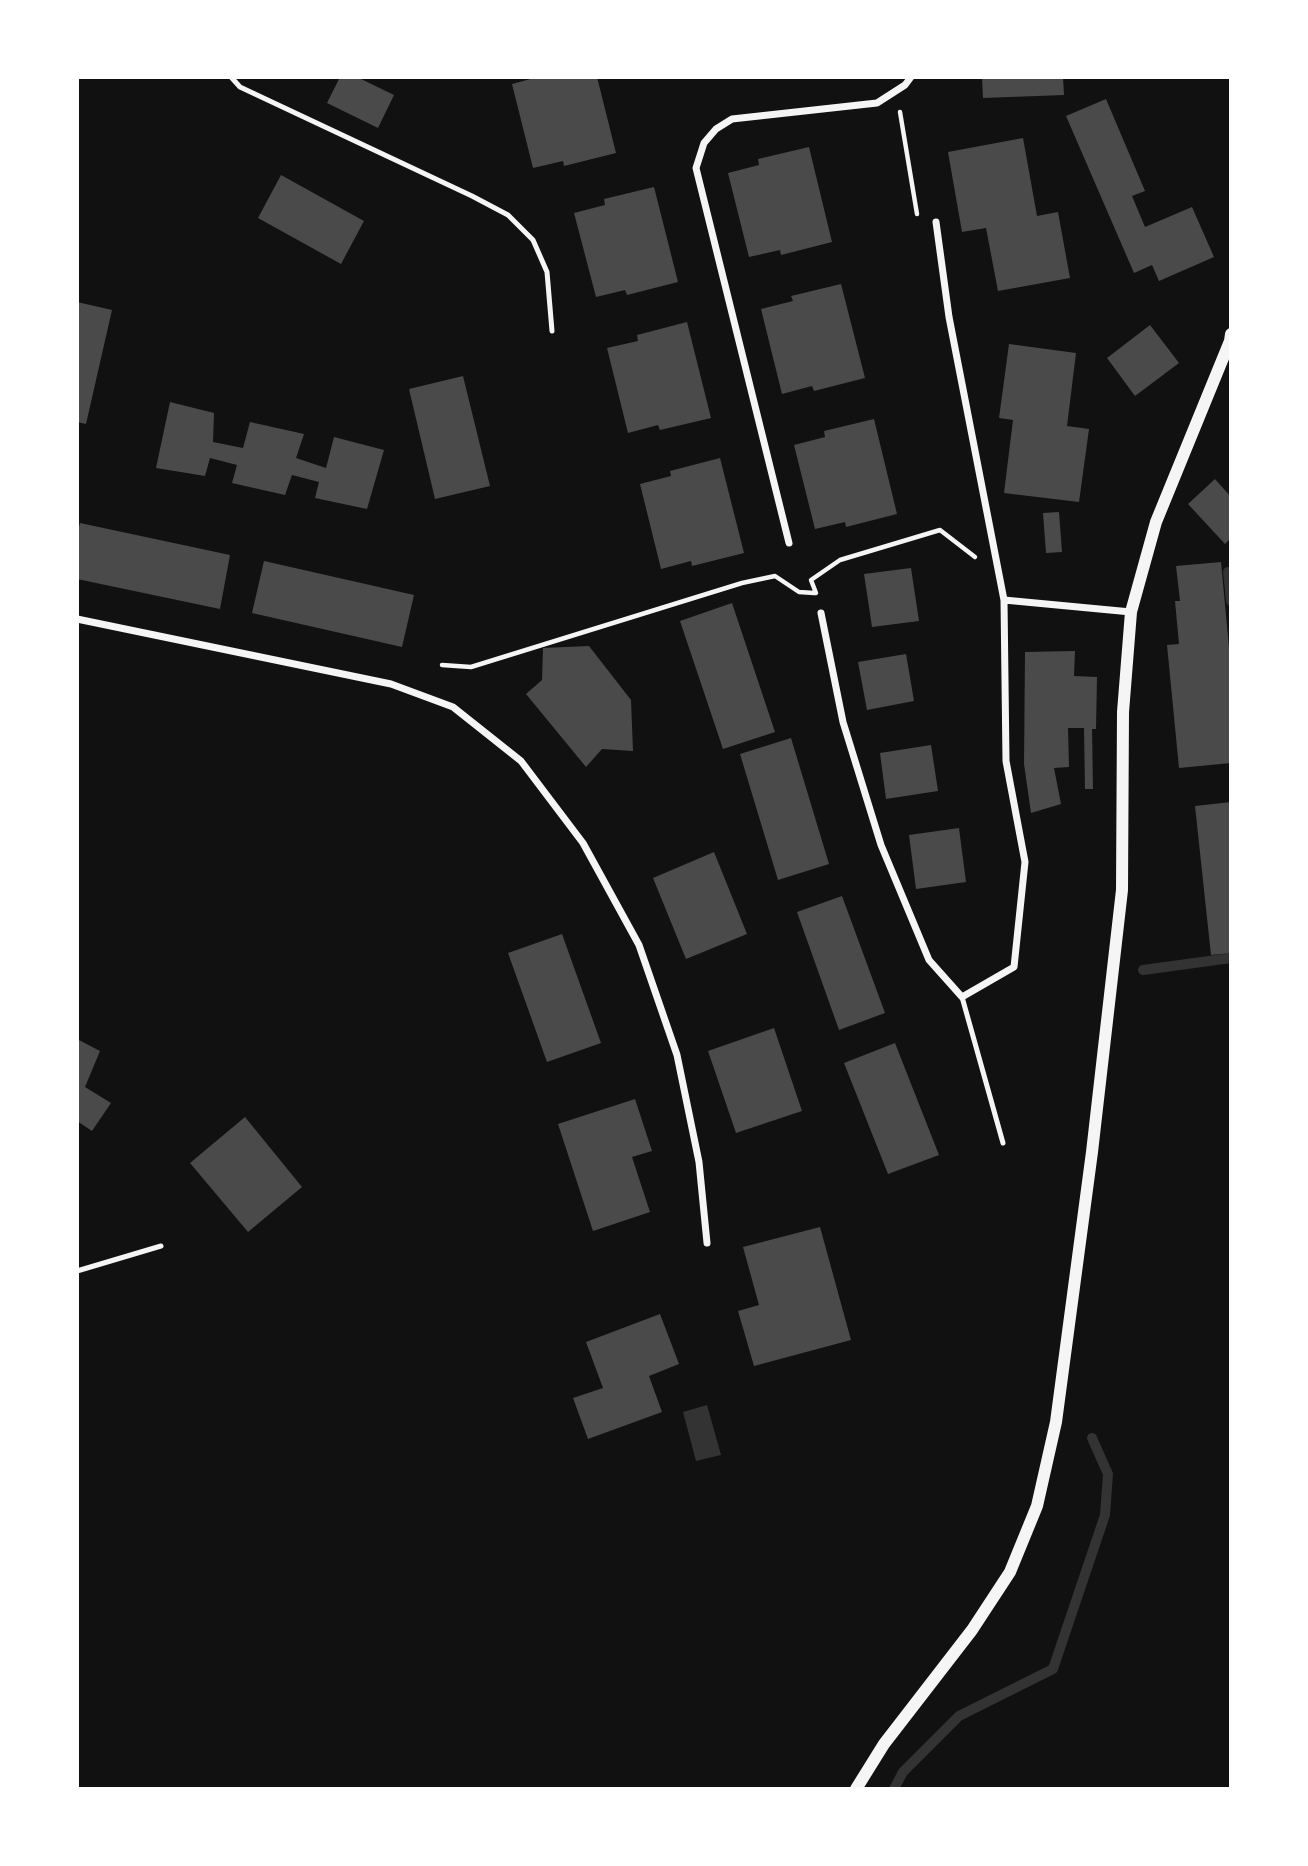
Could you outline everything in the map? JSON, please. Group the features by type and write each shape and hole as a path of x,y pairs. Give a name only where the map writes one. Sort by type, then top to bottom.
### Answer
{"street":[{"path":"789,543 696,168 704,143 716,129 732,119 877,103 905,85 911,77"},
{"path":"821,613 843,722 881,845 929,960 962,997 1014,967 1025,862 1006,761 1004,600 949,317 936,222"},
{"path":"856,1789 884,1744 972,1630 1010,1572 1037,1506 1056,1422 1092,1152 1122,890 1123,712 1131,612 1156,522 1231,334"},
{"path":"1004,600 1131,612"},
{"path":"77,619 391,684 453,707 521,761 583,842 639,945 677,1055 699,1162 707,1243"}],"lane":[{"path":"231,77 240,87 508,215 533,240 547,272 552,331"},
{"path":"962,997 1003,1143"},
{"path":"77,1271 161,1246"}],"path":[{"path":"821,613 811,580 840,560 940,530 976,558"},
{"path":"442,664 471,667 742,583 775,576 799,592 815,593"}],"shaded area":[{"path":"707,1405 721,1455 696,1461 683,1412"}],"building":[{"path":"340,77 357,77 394,95 378,128 327,103"},
{"path":"538,77 597,77 616,153 564,166 563,161 533,168 512,84"},
{"path":"982,77 1063,77 1064,95 983,98"},
{"path":"1106,99 1145,191 1132,196 1145,227 1192,207 1214,257 1159,281 1152,265 1134,273 1066,116"},
{"path":"1023,138 1037,216 1058,212 1070,278 998,291 986,228 962,232 948,152"},
{"path":"809,147 832,242 781,255 780,250 749,257 728,173 759,165 758,159"},
{"path":"281,175 364,221 341,264 258,218"},
{"path":"654,187 678,282 627,295 625,290 596,297 574,213 605,205 604,199"},
{"path":"841,284 865,378 814,391 812,386 782,394 761,309 793,301 791,296"},
{"path":"77,302 112,310 86,424 77,422"},
{"path":"687,322 711,418 660,430 658,425 628,433 607,348 638,341 637,335"},
{"path":"1150,325 1179,363 1135,396 1107,358"},
{"path":"1009,344 1076,353 1067,426 1089,429 1079,502 1004,493 1013,420 999,418"},
{"path":"463,376 490,486 435,499 409,389"},
{"path":"170,402 214,413 213,442 243,448 250,422 304,434 296,458 326,468 334,437 384,450 367,509 315,498 319,482 292,475 285,495 232,483 237,465 210,458 205,476 156,468"},
{"path":"874,419 897,514 846,527 845,522 815,529 794,445 825,437 824,431"},
{"path":"720,458 744,553 692,566 691,561 661,569 640,484 671,476 670,471"},
{"path":"1215,479 1231,497 1231,538 1225,544 1188,504"},
{"path":"1059,512 1062,552 1046,553 1043,513"},
{"path":"80,523 230,555 220,609 77,579 77,535"},
{"path":"264,561 414,595 402,647 252,613"},
{"path":"1221,562 1231,669 1231,763 1179,768 1167,645 1179,644 1175,601 1180,601 1176,566"},
{"path":"911,568 919,621 872,627 864,574"},
{"path":"732,603 775,732 723,749 680,621"},
{"path":"589,646 631,700 633,751 602,749 586,767 526,694 542,680 543,648"},
{"path":"1075,651 1074,676 1097,677 1096,729 1092,729 1093,789 1085,789 1084,728 1068,728 1069,767 1054,768 1061,804 1031,813 1024,764 1025,652"},
{"path":"906,654 914,701 867,710 858,662"},
{"path":"791,738 829,864 778,880 740,754"},
{"path":"931,745 938,791 886,799 880,753"},
{"path":"1231,802 1231,953 1211,955 1195,806"},
{"path":"959,828 966,882 916,889 909,835"},
{"path":"714,852 747,934 686,959 653,878"},
{"path":"842,896 885,1013 839,1030 797,912"},
{"path":"562,934 601,1043 547,1062 508,953"},
{"path":"774,1028 802,1111 736,1133 708,1051"},
{"path":"77,1039 100,1051 85,1087 111,1103 92,1131 77,1121"},
{"path":"895,1043 939,1155 888,1174 844,1063"},
{"path":"635,1099 652,1151 632,1157 650,1212 593,1231 558,1124"},
{"path":"245,1117 302,1187 248,1232 190,1163"},
{"path":"820,1227 851,1340 754,1366 738,1311 759,1305 743,1247"},
{"path":"660,1314 679,1364 649,1376 662,1412 588,1439 573,1398 603,1388 586,1342"}],"waterway":[{"path":"1228,572 1231,601"},
{"path":"1143,970 1231,958"},
{"path":"894,1789 903,1772 959,1716 1053,1669 1105,1515 1108,1474 1092,1438"}]}
